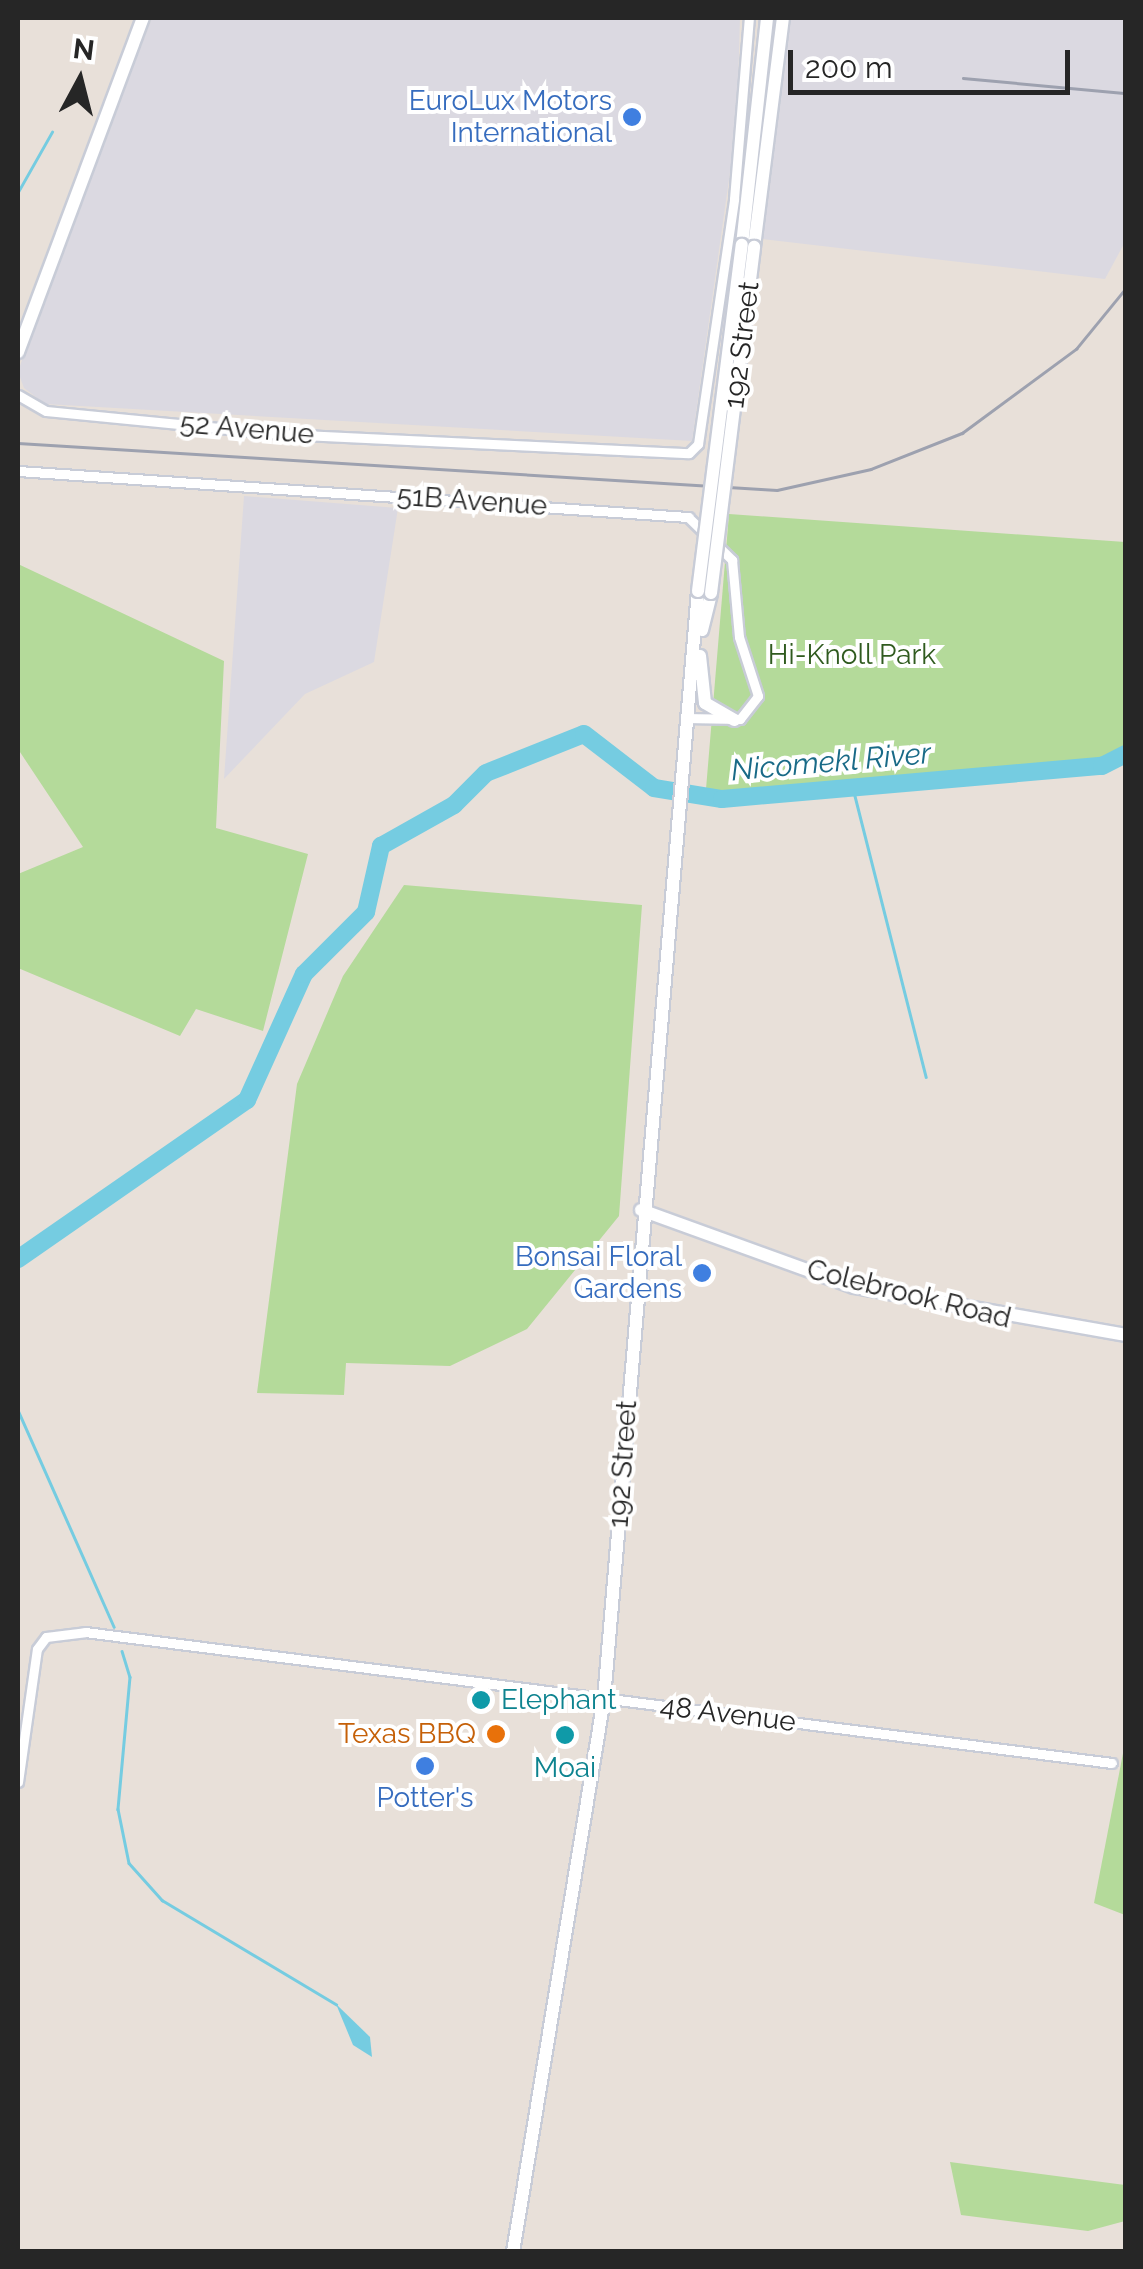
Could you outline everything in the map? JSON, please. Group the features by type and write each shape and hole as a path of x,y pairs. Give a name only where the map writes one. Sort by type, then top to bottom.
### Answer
{"main road":[{"path":"18,352 142,18"},
{"path":"768,18 778,88"},
{"name":"192 Street","path":"513,2252 604,1699 681,745 748,246 768,18"},
{"name":"192 Street","path":"748,246 778,88 783,18"},
{"name":"192 Street","path":"692,671 703,624 704,592"},
{"path":"703,624 705,703 734,720"},
{"name":"Colebrook Road","path":"642,1210 854,1287 1126,1335"}],"street":[{"name":"52 Avenue","path":"18,394 46,411 482,445 689,453 698,444 750,80 749,18"},
{"name":"51B Avenue","path":"18,471 688,516 734,567 740,637 758,696 734,720"},
{"path":"685,718 734,720"},
{"name":"48 Avenue","path":"18,1782 46,1638 85,1632 1112,1763"}],"shaded area":[{"path":"152,18 740,18 737,123 692,441 45,404 24,388 18,372 55,260"},
{"path":"789,18 1125,18 1125,242 1105,279 762,239"},
{"path":"244,496 398,508 374,662 305,694 224,779"}],"green space":[{"name":"Hi-Knoll Park","path":"729,514 1125,542 1125,753 962,781 752,798 706,789"},
{"path":"18,564 224,661 216,828 308,854 263,1031 196,1009 180,1036 18,968 18,874 83,847 18,749"},
{"path":"404,885 642,905 619,1216 527,1329 450,1366 346,1363 344,1395 257,1393 297,1084 343,976"},
{"path":"1125,1743 1125,1915 1094,1903"},
{"path":"950,2162 1125,2185 1125,2221 1088,2231 961,2215"}],"water":[{"path":"336,2004 370,2037 372,2057 353,2045"}],"waterway":[{"path":"18,192 52,132"},
{"name":"Nicomekl River","path":"18,1259 247,1100 304,974 366,912 381,846 454,805 486,773 584,734 654,788 722,799 1102,766 1126,754"},
{"path":"853,788 926,1077"},
{"path":"18,1410 114,1627"},
{"path":"122,1651 130,1677 118,1809 129,1863 162,1900 336,2004"}],"railway":[{"path":"963,78 1126,93"},
{"path":"18,443 777,490 871,469 962,433 1076,349 1126,288"}],"place":[{"name":"EuroLux Motors International","path":"632,117"},
{"name":"Bonsai Floral Gardens","path":"702,1273"},
{"name":"Elephant","path":"481,1700"},
{"name":"Texas BBQ","path":"496,1734"},
{"name":"Moai","path":"565,1735"},
{"name":"Potter's","path":"425,1766"}]}
